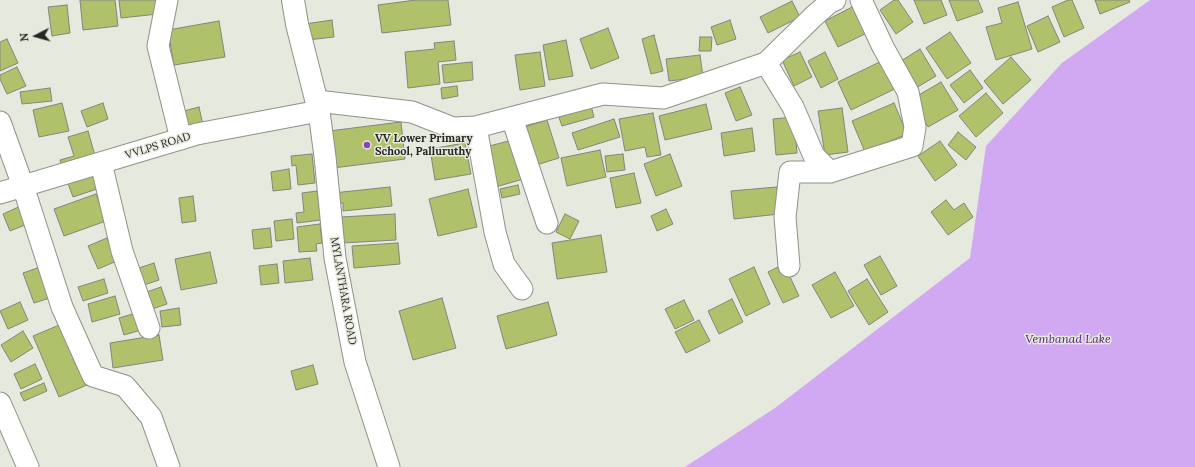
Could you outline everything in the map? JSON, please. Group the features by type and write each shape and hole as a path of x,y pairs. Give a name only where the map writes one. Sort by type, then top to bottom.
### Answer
{"street":[{"path":"167,0 158,46 181,139"},
{"path":"293,0 297,24 318,106"},
{"path":"830,172 814,156 793,107 766,63 824,7 835,0"},
{"path":"789,266 784,216 790,172 830,172 912,146 915,126 908,92 883,47 861,0"},
{"name":"VVLPS ROAD","path":"0,193 197,134 318,106 412,112 453,128 476,127 603,94 663,98 766,63"},
{"name":"MYLANTHARA ROAD","path":"318,106 325,157 335,258 355,362 389,467"},
{"path":"512,118 547,223"},
{"path":"0,122 23,186 62,307 93,376 125,386 151,417 169,467"},
{"path":"476,127 495,232 504,264 522,289"},
{"path":"101,163 122,250 149,328"},
{"path":"0,403 28,467"}],"water":[{"name":"Vembanad Lake","path":"1150,0 1195,0 1195,467 685,467 775,408 970,258 986,146 1062,63"}],"building":[{"path":"80,0 115,0 118,26 83,30"},
{"path":"119,0 157,0 158,14 121,18"},
{"path":"416,0 448,0 451,25 382,33 378,5"},
{"path":"894,0 898,0 913,22 896,34 880,10"},
{"path":"914,0 941,0 947,15 924,24"},
{"path":"949,0 978,0 983,12 957,21"},
{"path":"1068,0 1072,0 1084,28 1064,37 1052,7"},
{"path":"1095,0 1129,0 1130,2 1100,14"},
{"path":"792,1 800,17 768,33 760,17"},
{"path":"1018,2 1032,49 996,60 986,27 1002,23 998,8"},
{"path":"67,5 70,33 52,36 48,7"},
{"path":"856,5 869,32 838,47 825,21"},
{"path":"1048,16 1060,42 1038,52 1027,26"},
{"path":"332,20 334,37 307,40 305,24"},
{"path":"730,20 736,39 717,45 711,27"},
{"path":"219,21 225,57 174,65 168,30"},
{"path":"608,28 619,58 591,69 580,39"},
{"path":"950,32 971,63 947,79 926,48"},
{"path":"654,35 663,71 651,74 642,39"},
{"path":"700,37 712,37 711,51 699,51"},
{"path":"7,39 18,63 0,71 0,42"},
{"path":"566,40 573,76 549,80 543,45"},
{"path":"454,41 456,60 438,62 440,84 408,88 405,52 435,49 434,43"},
{"path":"920,49 936,76 916,88 901,61"},
{"path":"540,52 545,86 520,90 515,55"},
{"path":"800,52 812,77 794,86 782,60"},
{"path":"825,52 838,79 821,88 808,61"},
{"path":"700,55 703,77 669,81 666,59"},
{"path":"1011,57 1031,80 1003,104 984,81"},
{"path":"886,59 899,87 851,110 838,82"},
{"path":"472,62 473,80 444,83 442,65"},
{"path":"17,67 26,86 7,94 0,79 0,75"},
{"path":"970,70 983,88 964,103 950,85"},
{"path":"941,82 958,110 928,127 912,99"},
{"path":"457,86 458,96 442,99 441,88"},
{"path":"740,87 752,115 736,121 725,93"},
{"path":"50,88 52,101 22,104 20,92"},
{"path":"986,93 1003,113 976,137 959,116"},
{"path":"62,103 69,131 39,137 33,110"},
{"path":"103,103 108,119 87,127 81,111"},
{"path":"894,103 907,134 865,152 852,121"},
{"path":"706,104 712,129 665,140 659,116"},
{"path":"591,106 594,117 562,126 558,115"},
{"path":"199,107 203,125 188,129 184,111"},
{"path":"842,108 848,152 825,155 818,111"},
{"path":"653,113 661,155 647,157 645,147 625,151 619,119"},
{"path":"794,117 797,153 776,155 773,119"},
{"path":"614,119 620,137 578,150 572,133"},
{"path":"547,120 559,158 530,167 518,129"},
{"name":"VV Lower Primary School, Palluruthy","path":"401,122 405,159 333,168 329,131"},
{"path":"752,128 755,151 724,156 721,133"},
{"path":"88,131 96,159 63,169 60,160 74,156 68,137"},
{"path":"958,132 976,147 966,160 948,145"},
{"path":"516,139 527,178 492,188 482,148"},
{"path":"940,141 957,165 935,181 918,156"},
{"path":"465,143 471,174 435,180 430,149"},
{"path":"600,150 606,177 567,186 561,158"},
{"path":"312,154 315,183 298,185 296,165 292,166 291,156"},
{"path":"623,154 625,170 607,172 605,156"},
{"path":"670,154 682,186 656,196 644,164"},
{"path":"289,169 291,189 273,191 271,172"},
{"path":"98,171 103,187 73,197 67,181"},
{"path":"634,173 641,203 616,208 610,178"},
{"path":"518,185 520,194 502,198 500,189"},
{"path":"390,187 392,206 343,211 343,203 334,204 333,193"},
{"path":"777,187 779,214 734,219 731,191"},
{"path":"468,189 477,227 438,236 429,199"},
{"path":"317,191 321,220 297,223 296,213 304,212 302,193"},
{"path":"96,194 106,221 64,236 54,209"},
{"path":"193,196 196,221 182,223 179,198"},
{"path":"946,200 954,210 964,203 973,217 948,235 931,212"},
{"path":"23,205 30,223 10,231 3,214"},
{"path":"666,209 673,224 657,231 651,216"},
{"path":"395,214 396,240 342,243 341,217"},
{"path":"565,214 579,221 570,239 556,232"},
{"path":"292,219 294,239 276,241 274,221"},
{"path":"320,224 322,243 316,244 317,251 299,252 297,227"},
{"path":"270,228 272,247 254,249 252,230"},
{"path":"601,235 607,272 557,279 552,243"},
{"path":"107,238 117,261 98,269 88,246"},
{"path":"398,243 400,264 354,268 352,246"},
{"path":"210,252 217,283 181,290 175,259"},
{"path":"880,256 897,286 881,295 864,265"},
{"path":"310,258 313,280 285,283 283,261"},
{"path":"154,263 159,280 141,286 136,269"},
{"path":"277,264 279,283 261,285 259,266"},
{"path":"784,264 799,296 783,303 768,272"},
{"path":"40,267 50,298 34,303 23,273"},
{"path":"754,267 770,304 746,316 729,279"},
{"path":"835,272 854,306 831,318 812,285"},
{"path":"104,279 108,293 83,301 78,287"},
{"path":"867,279 888,312 869,325 848,291"},
{"path":"161,287 167,304 149,310 144,293"},
{"path":"115,296 120,314 92,322 88,304"},
{"path":"442,298 456,348 413,360 399,311"},
{"path":"732,299 743,322 719,334 708,311"},
{"path":"684,300 694,320 675,329 665,309"},
{"path":"20,302 28,320 8,329 0,311"},
{"path":"548,302 557,335 506,349 497,316"},
{"path":"179,308 181,325 162,327 160,311"},
{"path":"136,313 141,330 124,335 119,318"},
{"path":"699,320 710,341 686,353 675,332"},
{"path":"64,323 89,384 59,397 33,336"},
{"path":"23,331 33,348 11,362 1,345"},
{"path":"159,335 163,360 113,368 110,343"},
{"path":"35,364 42,379 21,389 14,374"},
{"path":"313,365 318,384 296,390 291,371"},
{"path":"44,383 47,391 24,401 20,393"}],"place":[{"name":"VV Lower Primary School, Palluruthy","path":"367,145"}]}
